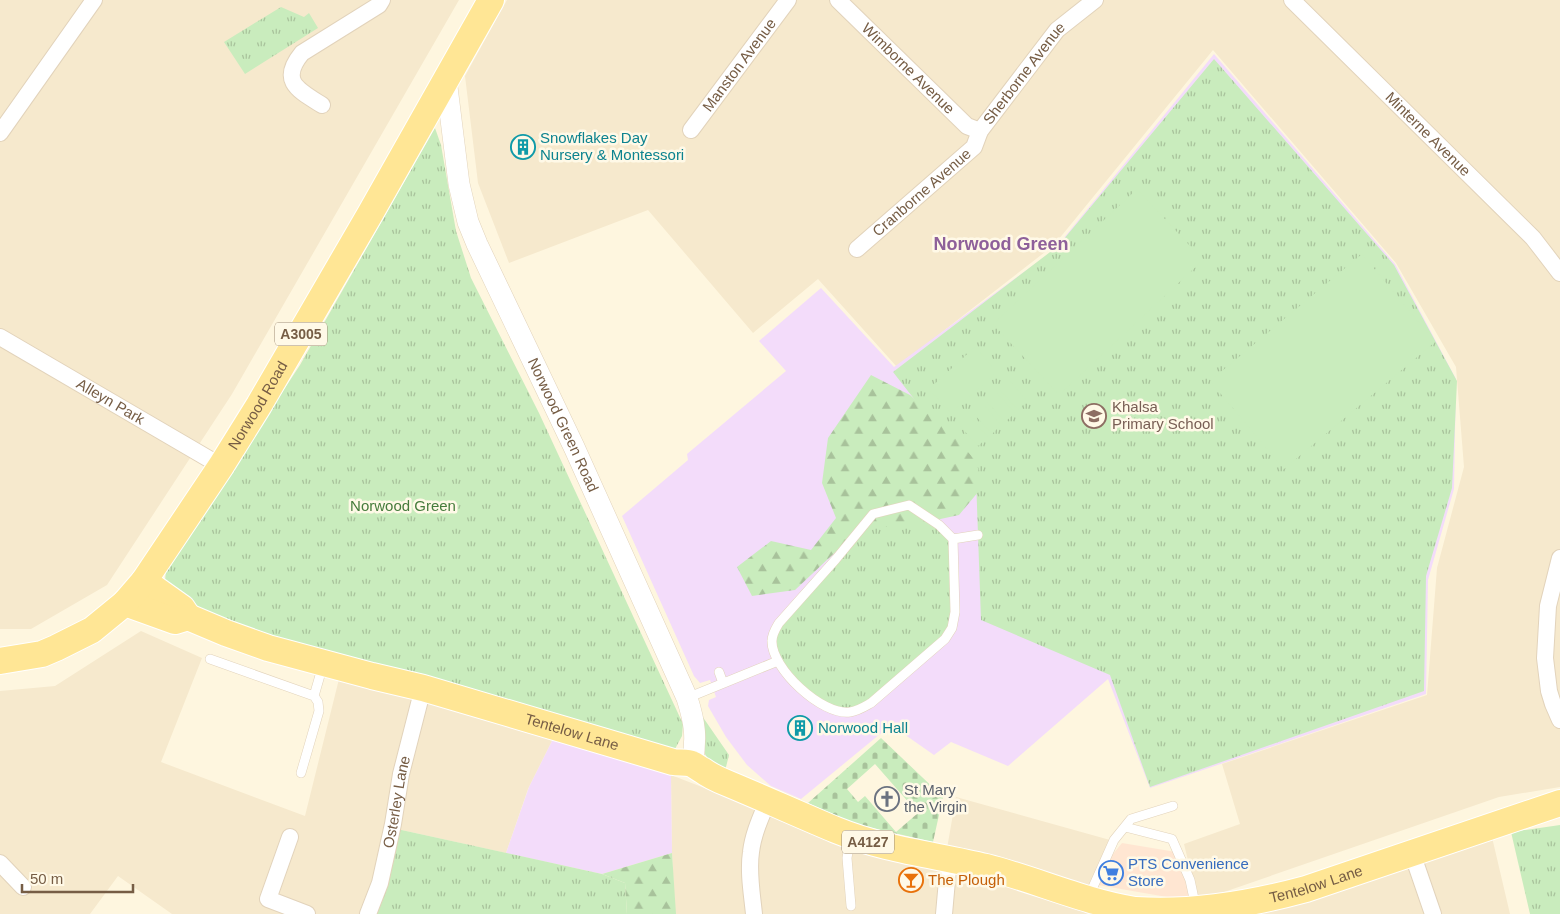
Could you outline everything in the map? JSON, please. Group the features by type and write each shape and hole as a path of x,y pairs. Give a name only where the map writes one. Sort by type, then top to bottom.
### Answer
{"main road":[{"name":"Norwood Road","path":"0,661 42,654 92,630 125,603 144,581 221,466 291,351 491,0"},
{"name":"Tentelow Lane","path":"144,581 182,608 188,617 259,645 423,688 673,762 692,764 719,780 850,836 887,847 950,858 1030,880 1088,899 1135,910 1164,914 1197,913 1268,900 1306,889 1560,803"},
{"name":"Tentelow Lane","path":"125,603 175,621 188,617"}],"street":[{"path":"0,133 94,0"},
{"path":"322,106 299,91 292,78 294,63 302,53 379,5 382,0"},
{"name":"Manston Avenue","path":"691,130 788,0"},
{"name":"Wimborne Avenue","path":"838,0 967,126 980,131"},
{"name":"Sherborne Avenue","path":"980,131 1056,30 1095,0"},
{"name":"Minterne Avenue","path":"1292,0 1526,232 1560,273"},
{"name":"Norwood Green Road","path":"446,79 459,184 468,222 476,244 574,447 687,698 695,727 695,748 692,764"},
{"name":"Cranborne Avenue","path":"857,249 974,147 980,131"},
{"name":"Alleyn Park","path":"0,338 221,466"},
{"path":"1560,558 1548,606 1545,658 1552,704 1560,720"},
{"name":"Osterley Lane","path":"368,914 380,883 393,824 400,774 423,688"},
{"path":"754,914 751,888 751,851 755,834 768,800"},
{"path":"290,837 268,899 307,914"},
{"path":"1412,853 1433,914"},
{"path":"944,914 950,858"},
{"path":"0,863 23,887"}],"lane":[{"path":"909,505 940,525 953,539 955,612 952,628 945,639 871,703 860,710 848,713 834,710 812,700 801,691 778,661 773,650 772,640 774,631 873,514 909,505"},
{"path":"953,539 978,535"},
{"path":"210,659 314,696 318,702 319,711 301,773"},
{"path":"687,698 778,661"},
{"path":"314,696 323,662"},
{"path":"719,672 723,683"},
{"path":"1088,899 1114,840 1132,819 1173,806"},
{"path":"1125,827 1172,839 1190,880 1197,913"},
{"path":"850,836 847,858 851,906"}],"shaded area":[{"path":"0,0 459,0 232,394 107,585 31,629 0,629"},
{"path":"507,0 1560,0 1560,787 1499,797 1198,901 1184,844 1240,824 1222,764 1427,695 1437,568 1464,467 1456,367 1396,263 1213,50 1054,245 897,367 818,279 753,333 648,210 509,263 478,183 465,76"},
{"name":"Khalsa Primary School","path":"1214,54 1395,264 1456,379 1454,489 1428,580 1426,694 1150,788 1108,679 1008,766 951,742 934,755 891,725 801,799 771,786 747,765 726,737 708,706 709,700 716,697 710,680 700,683 694,676 622,516 688,460 687,454 786,371 759,341 821,288 894,367 1054,250"},
{"path":"141,631 202,658 161,762 305,816 339,679 418,699 553,739 528,789 506,853 397,829 365,914 172,914 118,876 90,914 0,914 0,691 55,686"},
{"path":"553,739 671,775 672,853 602,874 506,853 529,787"},
{"path":"671,775 738,801 945,860 956,797 1110,840 1086,902 1126,914 675,914"},
{"path":"1491,833 1510,914 1229,914 1353,888 1410,857"},
{"path":"1122,843 1182,853 1190,901 1098,885 1109,859"}],"green space":[{"path":"281,7 304,17 309,13 318,28 245,74 224,42"},
{"name":"Khalsa Primary School","path":"1214,59 1394,265 1457,381 1452,488 1426,576 1424,691 1150,787 1110,675 981,620 976,478 893,372 1058,246"},
{"name":"Norwood Green","path":"435,128 441,145 456,231 471,278 539,413 683,724 682,736 675,749 665,751 289,644 207,614 174,593 165,582 166,569 300,365"},
{"path":"1137,189 1203,260 1059,395 993,324"},
{"path":"1362,254 1435,342 1284,469 1210,381"},
{"path":"975,347 997,372 951,413 929,389"},
{"path":"871,375 910,395 946,427 975,460 984,485 959,515 908,526 861,528 795,590 752,596 737,567 771,541 811,550 836,518 822,483 828,438"},
{"path":"1010,381 1027,401 1018,410 1000,390"},
{"path":"997,393 1015,413 1005,422 987,402"},
{"path":"984,405 1001,425 992,434 974,414"},
{"path":"970,417 988,437 978,446 960,426"},
{"path":"909,505 953,539 952,628 871,703 848,713 813,700 778,661 774,631 873,514"},
{"path":"700,713 729,755 725,771 709,762 705,754"},
{"path":"881,738 943,797 933,842 855,824 808,803","holes":["875,764 918,813 896,832 865,796 858,802 847,789"]},
{"path":"1560,825 1560,914 1530,914 1511,832"},
{"path":"397,829 602,874 625,883 627,914 373,914"},
{"path":"672,853 676,914 627,914 625,883 602,874"}],"place":[{"name":"Snowflakes Day Nursery & Montessori","path":"523,147"},
{"name":"Khalsa Primary School","path":"1094,416"},
{"name":"Norwood Hall","path":"800,728"},
{"name":"St Mary the Virgin","path":"887,799"},
{"name":"PTS Convenience Store","path":"1111,873"},
{"name":"The Plough","path":"911,880"}],"district":[{"name":"Norwood Green","path":"1001,244"}]}
